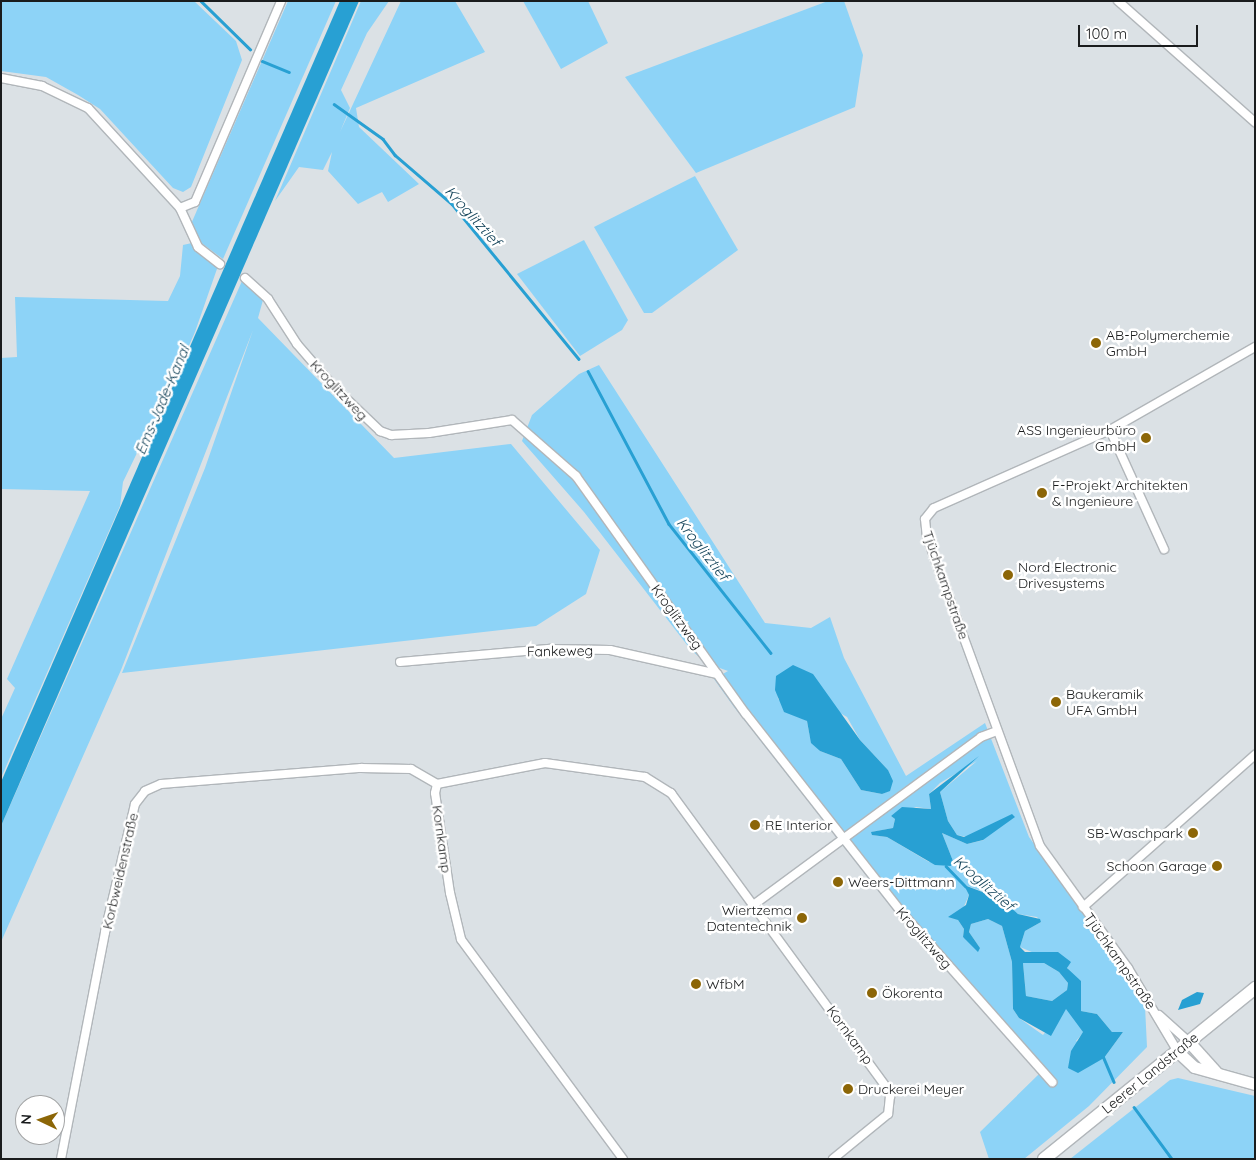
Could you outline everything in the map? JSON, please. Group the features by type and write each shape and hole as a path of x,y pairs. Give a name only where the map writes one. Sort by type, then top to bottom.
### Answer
{"main road":[{"name":"Leerer Landstraße","path":"1044,1159 1255,988"},
{"path":"1189,1042 1218,1074"},
{"path":"1178,1052 1194,1067 1255,1084"}],"street":[{"path":"180,208 195,202 281,1"},
{"path":"1118,1 1255,122"},
{"path":"1,78 42,86 88,108 180,208 198,247 220,264"},
{"name":"Kroglitzweg","path":"245,278 268,298 297,344 334,387 380,431 391,435 429,433 512,420 576,476 717,674 903,914 1052,1082"},
{"name":"Tjüchkampstraße","path":"1178,1052 1157,1014 1040,846 927,538 926,519 934,508 1110,430 1255,347"},
{"path":"1110,430 1164,549"},
{"name":"Fankeweg","path":"400,662 550,649 610,650 717,674"},
{"path":"752,906 981,736 997,731"},
{"name":"Tjüchkampstraße","path":"1083,907 1255,755"},
{"name":"Kornkamp","path":"623,1159 461,939 450,893 435,793 438,784 545,764 645,777 671,793 752,906 875,1069 890,1096 888,1114 833,1159"},
{"name":"Korbweidenstraße","path":"61,1159 103,941 135,804 145,791 161,784 361,768 411,769 438,784"},
{"name":"Tjüchkampstraße","path":"1157,1014 1189,1042"}],"shaded area":[{"path":"1,1 194,1 236,41 242,60 191,187 183,192 173,188 100,109 78,95 46,77 1,71"},
{"path":"288,1 336,1 223,259 200,242 191,224"},
{"path":"340,1 359,1 1,826 1,782"},
{"path":"361,1 389,1 367,33 341,90 350,108 340,132 401,1 455,1 485,52 356,108 359,127 419,184 388,202 382,192 358,204 328,171 332,152 323,170 299,167 275,201"},
{"path":"523,1 588,1 608,43 561,69"},
{"path":"828,1 844,1 863,55 855,107 696,173 625,77"},
{"path":"695,176 738,250 652,313 644,313 594,227"},
{"path":"584,240 628,320 622,330 580,356 517,274"},
{"path":"192,243 218,266 195,332 156,420 149,428 123,482 120,506 1,778 1,719 15,688 7,679 90,491 1,489 1,358 17,357 15,297 168,301 180,276 183,245"},
{"path":"242,281 263,300 258,318 394,458 511,444 600,550 586,594 536,626 122,673 205,468 253,330 121,670 1,942 1,826"},
{"path":"599,365 765,623 811,628 830,617 844,658 906,776 985,723 1029,837 1120,963 1145,1006 1147,1047 1089,1106 1024,1159 989,1159 980,1132 1039,1074 891,907 734,707 714,679 728,671 706,663 691,650 584,512 522,441 532,415 579,374","holes":["776,676 847,717 860,740 888,770 890,790 882,794 861,790 841,759 820,751 810,737 807,721 778,699","977,761 940,792 948,821 957,835 984,840 967,844 942,833 953,861 929,862 887,837 873,835 872,832 893,828 895,819 891,816 916,807 931,809 929,794 940,783","965,885 992,895 1018,914 1037,917 1041,922 1025,931 1020,947 1067,967 1080,992 1081,1011 1097,1014 1112,1032 1123,1032 1104,1058 1076,1041 1083,1033 1082,1026 1066,1008 1043,1035 1019,1018 1013,1009 1012,962 1002,926 988,919 971,924 969,932 980,948 963,937 964,929 958,920 969,895"]},
{"path":"793,665 813,674 860,740 888,770 893,781 890,791 882,794 861,790 841,759 820,751 811,743 807,721 784,712 775,690 776,676"},
{"path":"979,756 940,792 948,821 957,835 964,837 1012,814 1015,817 983,840 967,844 942,833 953,861 951,866 935,865 887,837 872,835 871,832 893,828 895,819 891,816 902,807 931,809 929,794"},
{"path":"964,885 1001,899 1018,914 1040,919 1041,922 1025,931 1020,947 1025,952 1058,952 1071,962 1067,968 1081,981 1081,1011 1097,1014 1112,1032 1123,1032 1104,1058 1078,1073 1068,1068 1071,1051 1083,1032 1066,1009 1051,1036 1019,1018 1013,1009 1012,962 1002,926 988,919 971,924 969,932 980,948 978,952 963,937 964,929 958,920 948,917 966,905 969,895","holes":["1023,963 1044,963 1059,972 1068,983 1067,990 1052,1001 1026,996"]},
{"path":"1023,963 1044,963 1059,972 1068,983 1067,990 1052,1001 1026,996"},
{"path":"1197,992 1204,993 1200,1004 1178,1010 1182,1000"},
{"path":"1178,1078 1255,1096 1255,1159 1070,1159 1170,1080"}],"waterway":[{"path":"201,1 250,49"},
{"path":"262,61 289,72"},
{"name":"Kroglitztief","path":"334,104 383,139 395,155 452,204 579,359"},
{"name":"Kroglitztief","path":"588,371 669,524 771,653"},
{"name":"Kroglitztief","path":"946,866 965,886"},
{"name":"Kroglitztief","path":"1103,1056 1114,1082"},
{"name":"Kroglitztief","path":"1134,1107 1172,1159"}],"place":[{"name":"AB-Polymerchemie GmbH","path":"1096,343"},
{"name":"ASS Ingenieurbüro GmbH","path":"1146,438"},
{"name":"F-Projekt Architekten & Ingenieure","path":"1042,493"},
{"name":"Nord Electronic Drivesystems","path":"1008,575"},
{"name":"Baukeramik UFA GmbH","path":"1056,702"},
{"name":"RE Interior","path":"755,825"},
{"name":"SB-Waschpark","path":"1193,833"},
{"name":"Schoon Garage","path":"1217,866"},
{"name":"Weers-Dittmann","path":"838,882"},
{"name":"Wiertzema Datentechnik","path":"802,918"},
{"name":"WfbM","path":"696,984"},
{"name":"Ökorenta","path":"872,993"},
{"name":"Druckerei Meyer","path":"848,1089"}],"water label":[{"name":"Ems-Jade-Kanal","path":"162,400"}]}
